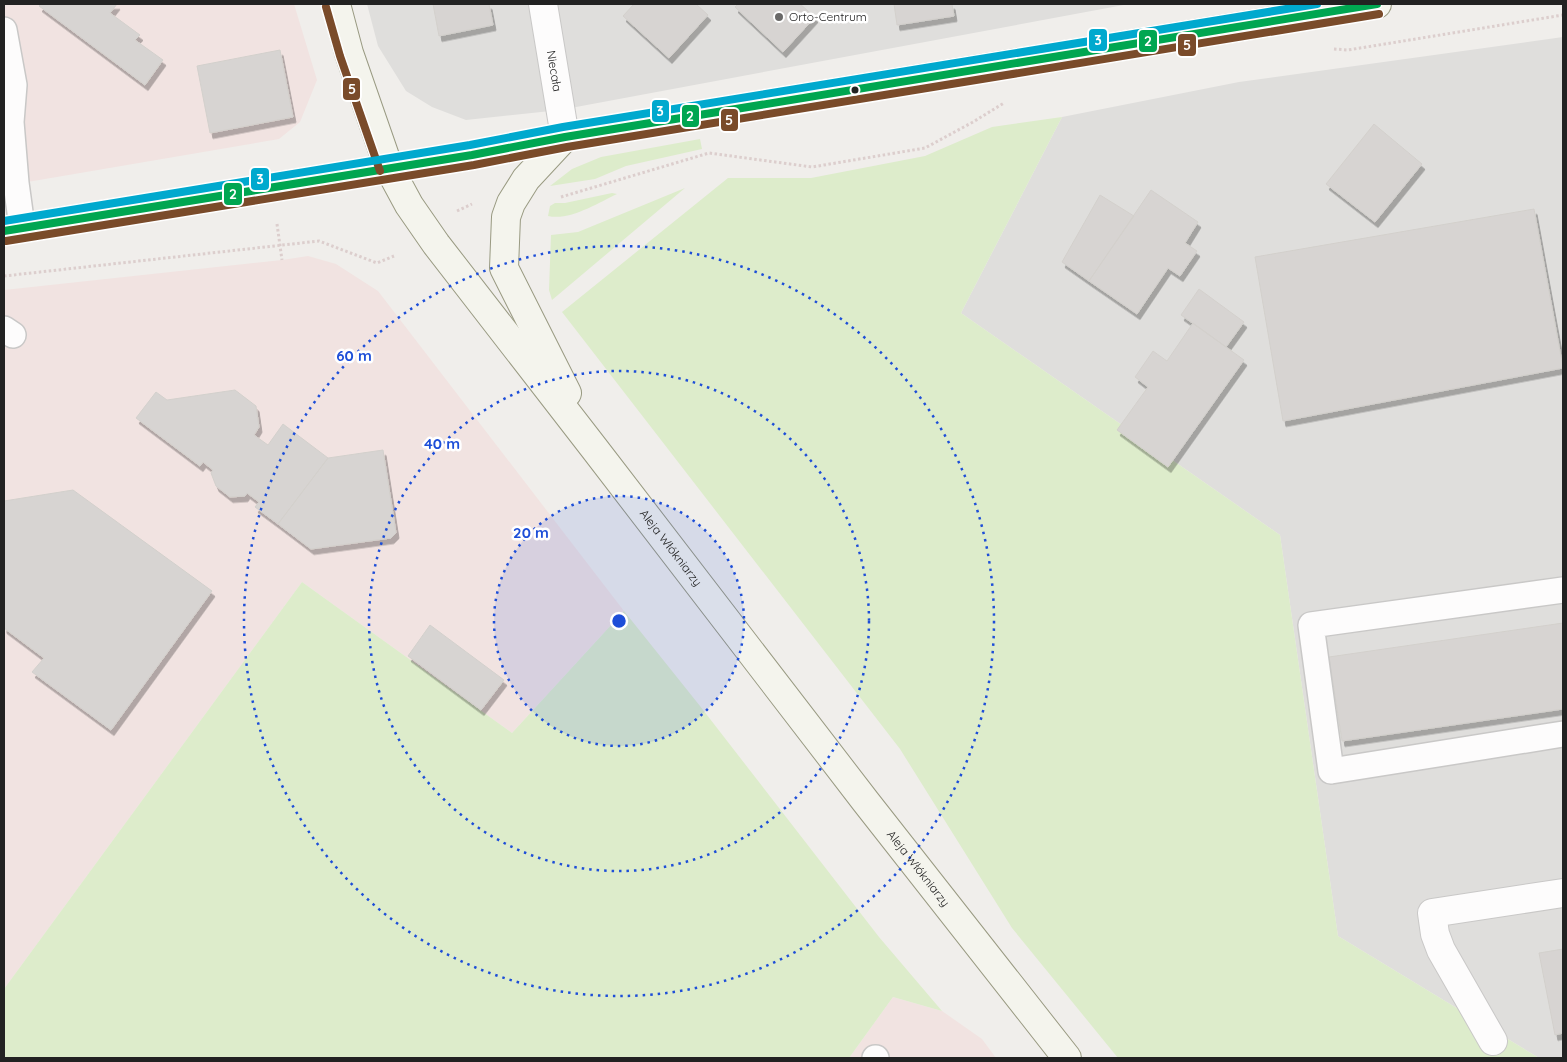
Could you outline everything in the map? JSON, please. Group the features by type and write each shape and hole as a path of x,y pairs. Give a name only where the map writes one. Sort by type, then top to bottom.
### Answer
{"main road":[{"name":"Aleja Włókniarzy","path":"336,4 349,53 389,168 409,204 452,267 594,448 866,802 1067,1058"},
{"path":"13,229 472,155 1377,4"},
{"path":"565,138 526,180 511,203 506,217 504,268 594,448"}],"street":[{"name":"Niecała","path":"543,4 565,138"},
{"path":"1493,1041 1441,950 1435,934 1432,913 1563,893"}],"lane":[{"path":"4,30 14,85 7,121 13,229"},
{"path":"1563,590 1312,625 1331,771 1563,734"}],"path":[{"path":"1331,49 1348,50 1563,15"},
{"path":"554,198 710,152 812,167 925,148 973,122 1006,101"},
{"path":"4,276 319,241 377,263 394,256"}],"shaded area":[{"path":"4,4 294,4 317,80 300,122 279,139 4,186"},
{"path":"367,4 1129,4 560,110 466,120 432,107 406,91 378,46"},
{"path":"1563,37 1563,1058 1539,1058 1338,936 1280,535 961,313 1062,117 1239,82"},
{"path":"308,256 336,264 378,291 624,611 512,733 302,582 4,989 4,290"},
{"path":"893,997 942,1011 982,1039 996,1058 849,1058"}],"green space":[{"path":"1062,117 961,313 1280,535 1338,936 1539,1058 1118,1058 1012,928 900,749 562,312 728,178 811,178 925,156 992,127"},
{"path":"700,139 702,149 626,166 595,179 550,186 572,169 601,157"},
{"path":"685,188 552,300 549,290 551,235 578,232"},
{"path":"612,193 617,194 574,214 557,217 548,216 550,206 555,203 565,203"},
{"path":"302,582 512,733 624,611 879,937 942,1011 893,997 849,1058 4,1058 4,989"}],"building":[{"path":"41,4 117,4 110,13 140,35 135,40 163,60 145,85 39,6"},
{"path":"433,4 489,4 493,25 439,36"},
{"path":"634,4 696,4 708,15 669,58 623,16"},
{"path":"738,4 800,4 815,17 783,52 735,7"},
{"path":"894,4 952,4 954,16 897,25"},
{"path":"280,50 293,117 210,133 197,66"},
{"path":"1374,124 1422,164 1375,222 1326,184"},
{"path":"1151,190 1198,222 1185,243 1197,251 1180,276 1168,268 1137,314 1089,281"},
{"path":"1100,195 1134,216 1089,281 1062,262"},
{"path":"1534,209 1563,368 1283,421 1255,257"},
{"path":"1199,289 1244,322 1226,347 1181,315"},
{"path":"1193,323 1244,360 1168,467 1117,430 1148,387 1135,377 1153,351 1167,361"},
{"path":"235,390 256,406 259,427 254,435 268,445 283,424 328,458 278,524 255,507 259,502 247,493 245,496 230,497 216,486 211,473 213,470 203,462 200,466 136,418 156,392 167,400"},
{"path":"383,450 396,533 391,538 311,549 278,524 328,458"},
{"path":"73,490 212,591 111,730 32,672 44,658 4,628 4,501"},
{"path":"1563,623 1563,709 1342,741 1329,657"},
{"path":"430,625 504,680 481,710 408,656"},
{"path":"1563,949 1563,1033 1555,1035 1539,953"}],"transit line":[{"name":"3","path":"4,221 470,145 563,127 1317,4"},
{"name":"2","path":"4,231 1377,4"},
{"name":"5","path":"326,7 340,56 380,171"},
{"name":"5","path":"6,241 1379,14"}],"place":[{"name":"Orto-Centrum","path":"779,17"}]}
